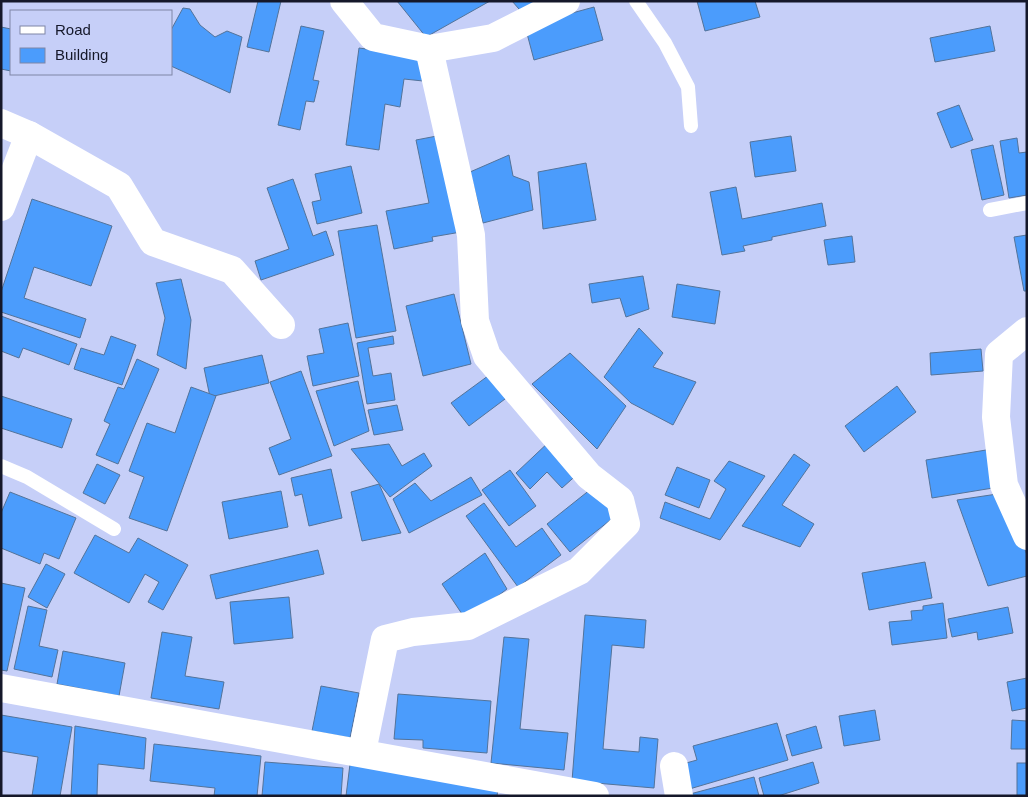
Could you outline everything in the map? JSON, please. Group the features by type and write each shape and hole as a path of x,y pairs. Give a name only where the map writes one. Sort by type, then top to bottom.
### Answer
{"street":[{"path":"344,1 373,37 428,49 493,38 566,1"},
{"path":"362,752 385,639 413,632 468,626 579,571 626,524 620,500 589,476 487,356 475,321 471,234 428,49"},
{"path":"1,123 29,135 119,186 153,242 232,270 281,325"},
{"path":"1,207 29,135"},
{"path":"1027,331 999,354 996,417 1004,485 1027,536"},
{"path":"1,688 362,752 595,796"},
{"path":"674,766 679,796"}],"lane":[{"path":"636,1 665,44 688,87 691,126"},
{"path":"990,210 1027,203"},
{"path":"1,466 27,478 114,529"}],"building":[{"path":"258,1 281,1 269,52 247,47"},
{"path":"397,1 490,1 426,37"},
{"path":"512,1 545,1 525,16"},
{"path":"697,1 755,1 760,17 705,31"},
{"path":"594,7 603,40 534,60 525,26"},
{"path":"183,8 190,9 200,25 215,37 227,31 242,37 230,93 172,66 172,28"},
{"path":"301,26 324,31 313,80 319,81 314,102 306,101 300,130 278,125"},
{"path":"990,26 995,51 935,62 930,38"},
{"path":"1,27 10,29 10,71 1,69"},
{"path":"359,48 426,57 423,81 404,79 400,107 385,104 379,150 346,145"},
{"path":"959,105 973,140 951,148 937,113"},
{"path":"442,135 461,232 432,237 433,241 394,249 386,211 429,203 416,140"},
{"path":"791,136 796,171 755,177 750,142"},
{"path":"1017,138 1019,153 1027,152 1027,195 1009,198 1000,141"},
{"path":"993,145 1004,195 982,200 971,150"},
{"path":"509,155 513,176 529,182 533,210 483,223 470,172"},
{"path":"586,163 596,220 543,229 538,172"},
{"path":"351,166 362,213 317,224 312,202 321,200 315,174"},
{"path":"293,179 313,236 326,231 334,255 261,280 255,261 289,249 267,188"},
{"path":"736,187 742,219 822,203 826,226 772,237 772,240 743,246 745,251 722,255 710,192"},
{"path":"32,199 112,226 91,286 34,267 24,298 86,319 80,338 1,312 1,292"},
{"path":"377,225 396,331 356,338 338,231"},
{"path":"1027,235 1027,291 1024,291 1014,237"},
{"path":"852,236 855,262 828,265 824,240"},
{"path":"643,276 649,309 626,317 620,298 592,303 589,284"},
{"path":"181,279 191,320 186,369 157,355 165,318 156,283"},
{"path":"677,284 720,291 715,324 672,317"},
{"path":"454,294 471,364 423,376 406,306"},
{"path":"1,316 77,344 69,365 23,348 19,358 1,351"},
{"path":"348,323 359,376 313,386 307,356 324,353 319,329"},
{"path":"639,328 663,353 653,367 696,382 673,425 631,403 604,377"},
{"path":"111,336 136,345 122,385 74,369 81,348 104,355"},
{"path":"393,336 394,344 368,348 373,376 391,373 395,400 367,404 357,343"},
{"path":"981,349 983,371 931,375 930,353"},
{"path":"570,353 626,406 597,449 532,384"},
{"path":"262,355 269,383 210,397 204,368"},
{"path":"137,359 159,369 118,464 96,455 110,424 104,421 118,387 124,389"},
{"path":"301,371 332,456 279,475 269,448 291,439 270,382"},
{"path":"492,373 509,396 469,426 451,403"},
{"path":"358,381 369,431 334,446 316,391"},
{"path":"897,386 916,412 864,452 845,426"},
{"path":"191,387 216,396 167,531 129,518 144,477 129,471 147,423 175,433"},
{"path":"1,396 72,419 62,448 1,428"},
{"path":"397,405 403,430 374,435 368,410"},
{"path":"552,439 581,471 562,488 547,472 530,489 516,473"},
{"path":"389,444 402,466 424,453 432,466 390,497 351,449"},
{"path":"992,449 999,487 932,498 926,460"},
{"path":"794,454 810,465 782,505 814,524 800,547 742,526"},
{"path":"729,461 765,476 720,540 660,518 665,502 710,519 726,489 714,481"},
{"path":"97,464 120,475 105,504 83,493"},
{"path":"677,467 710,480 699,508 665,495"},
{"path":"331,469 342,518 309,526 302,494 295,496 291,478"},
{"path":"510,470 536,506 509,526 482,490"},
{"path":"471,477 482,495 409,533 393,499 415,483 431,501"},
{"path":"379,484 401,533 362,541 351,492"},
{"path":"596,485 618,514 570,552 547,524"},
{"path":"281,491 288,527 229,539 222,502"},
{"path":"10,492 76,518 59,559 44,553 40,564 1,548 1,513"},
{"path":"1004,493 1027,555 1027,576 988,586 957,500"},
{"path":"484,503 516,547 542,528 561,555 518,587 466,516"},
{"path":"95,535 129,553 138,538 188,565 163,610 148,602 159,582 145,574 129,603 74,573"},
{"path":"318,550 324,574 216,599 210,575"},
{"path":"485,553 507,589 466,620 442,584"},
{"path":"925,562 932,598 869,610 862,573"},
{"path":"46,564 65,574 47,608 28,597"},
{"path":"1,583 25,588 7,671 1,670"},
{"path":"289,597 293,638 234,644 230,602"},
{"path":"943,603 947,638 892,645 889,622 912,620 911,611 923,610 923,606"},
{"path":"28,606 47,610 39,646 58,650 52,677 14,669"},
{"path":"1008,607 1013,633 978,640 977,632 952,637 948,619"},
{"path":"585,615 646,620 644,648 612,645 603,749 639,752 640,737 658,739 654,788 572,781"},
{"path":"162,632 192,637 185,676 224,682 219,709 151,698"},
{"path":"504,637 529,639 520,729 568,733 564,770 491,763"},
{"path":"63,651 125,663 119,696 57,684"},
{"path":"1027,678 1027,708 1012,711 1007,682"},
{"path":"321,686 359,693 350,738 312,731"},
{"path":"398,694 491,701 487,753 423,748 423,740 394,739"},
{"path":"875,710 880,740 844,746 839,716"},
{"path":"1,715 72,727 60,796 32,796 38,757 1,751"},
{"path":"1012,720 1027,721 1027,749 1011,749"},
{"path":"777,723 788,760 686,790 679,765 697,760 693,746"},
{"path":"75,726 146,738 144,769 98,764 97,796 71,796"},
{"path":"816,726 822,748 792,756 786,735"},
{"path":"154,744 261,756 257,796 214,796 215,788 150,781"},
{"path":"265,762 343,768 341,796 262,796"},
{"path":"813,762 819,783 778,796 764,796 759,778"},
{"path":"1017,763 1027,763 1027,796 1017,796"},
{"path":"350,764 499,781 497,796 346,796"},
{"path":"754,777 759,796 690,796 690,794"}]}
